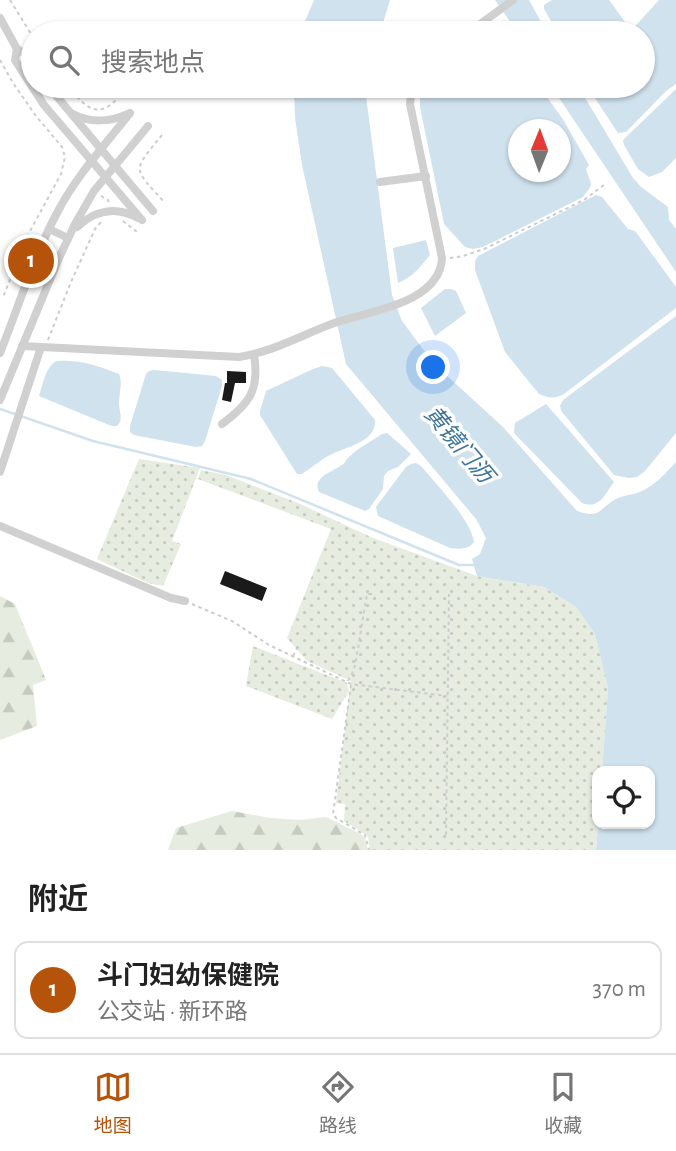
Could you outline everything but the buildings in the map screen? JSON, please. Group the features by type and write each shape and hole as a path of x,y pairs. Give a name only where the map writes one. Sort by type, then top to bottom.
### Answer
{"street":[{"path":"484,21 513,0"},
{"path":"0,18 17,49 21,51"},
{"path":"17,49 15,60 21,70"},
{"path":"40,98 142,220 121,211 99,212 82,222 68,237"},
{"path":"58,98 153,211"},
{"path":"22,346 224,358 254,355 283,346 336,322 397,305 415,296 438,276 442,268 442,258 411,98"},
{"path":"0,353 49,229 76,180 130,113 99,121 70,112"},
{"path":"0,400 68,237 94,191 148,126"},
{"path":"380,182 426,176"},
{"path":"49,229 68,237"},
{"path":"0,472 43,348"},
{"path":"222,424 238,412 251,396 257,376 254,355"},
{"path":"0,526 171,598 185,601"}],"path":[{"path":"10,0 23,21"},
{"path":"0,60 21,94"},
{"path":"3,297 29,233 61,171 65,157 62,147 23,98"},
{"path":"78,98 89,108 99,110 116,100"},
{"path":"162,135 141,161 139,169 141,176 165,203"},
{"path":"61,171 76,180"},
{"path":"442,258 463,256 484,249 584,200 605,184"},
{"path":"94,191 108,200"},
{"path":"43,348 95,229 108,218"},
{"path":"119,219 137,232"},
{"path":"347,682 355,666 367,594 374,594"},
{"path":"446,835 449,594"},
{"path":"185,601 232,621 269,645 351,684 447,696"},
{"path":"293,657 297,648"},
{"path":"351,684 333,814 365,835 369,850"}],"green space":[{"path":"139,459 200,468 172,541 181,544 163,586 148,583 97,559"},
{"path":"201,470 226,475 298,503 373,538 477,576 544,587 576,607 595,634 608,688 602,766 592,766 592,829 598,829 596,850 370,850 368,836 344,821 345,804 336,803 351,681 307,661 287,638 331,529 198,479"},
{"path":"0,596 15,604 46,680 33,685 37,726 0,740"},
{"path":"253,646 347,683 349,691 332,719 246,686"},
{"path":"232,811 300,820 326,817 359,833 365,838 368,850 168,850 176,828"}],"water":[{"path":"314,0 390,0 384,21 305,21"},
{"path":"495,0 529,0 540,21 510,21"},
{"path":"552,0 609,0 624,21 551,21 544,5"},
{"path":"659,0 676,0 676,84 626,132 618,133 595,98 655,98 655,21 640,21"},
{"path":"676,89 676,158 662,172 649,177 638,169 623,140"},
{"name":"黄镜门沥","path":"294,98 366,98 392,295 402,321 434,364 503,427 577,511 591,514 599,512 616,499 642,491 656,482 676,462 676,850 596,850 598,829 655,829 655,766 602,766 608,688 595,634 576,607 544,587 477,576 472,559 480,554 486,538 476,519 346,364 302,165"},
{"path":"420,98 548,98 563,119 508,119 508,182 571,182 571,133 589,165 586,169 591,184 583,197 483,247 473,249 465,247 444,224"},
{"path":"559,98 585,98 633,178 668,207 669,220 676,229 676,272"},
{"path":"596,195 602,197 628,229 635,231 676,287 676,308 564,394 545,396 539,394 505,352 475,270 475,261 478,256"},
{"path":"426,240 430,255 412,275 398,283 393,248"},
{"path":"445,289 456,291 466,313 435,336 421,308"},
{"path":"676,316 676,433 637,477 614,475 562,412 560,406 563,400"},
{"path":"56,361 81,362 119,374 121,418 118,425 109,425 39,396 47,372"},
{"path":"322,366 332,368 375,420 374,427 366,439 326,457 302,474 297,474 260,411 266,391"},
{"path":"154,370 216,376 222,380 202,446 134,435 130,432 146,374"},
{"path":"546,404 614,482 597,503 582,503 514,433 515,423"},
{"path":"387,433 411,454 384,476 383,489 369,509 365,511 319,492 318,482 324,476 344,464 347,458 361,448"},
{"path":"416,463 444,492 467,523 474,542 469,546 450,548 378,516 376,507 406,467"}],"waterway":[{"path":"0,409 93,441 251,479 459,565 477,565"}],"place":[{"name":"斗门妇幼保健院","path":"31,261"}]}
